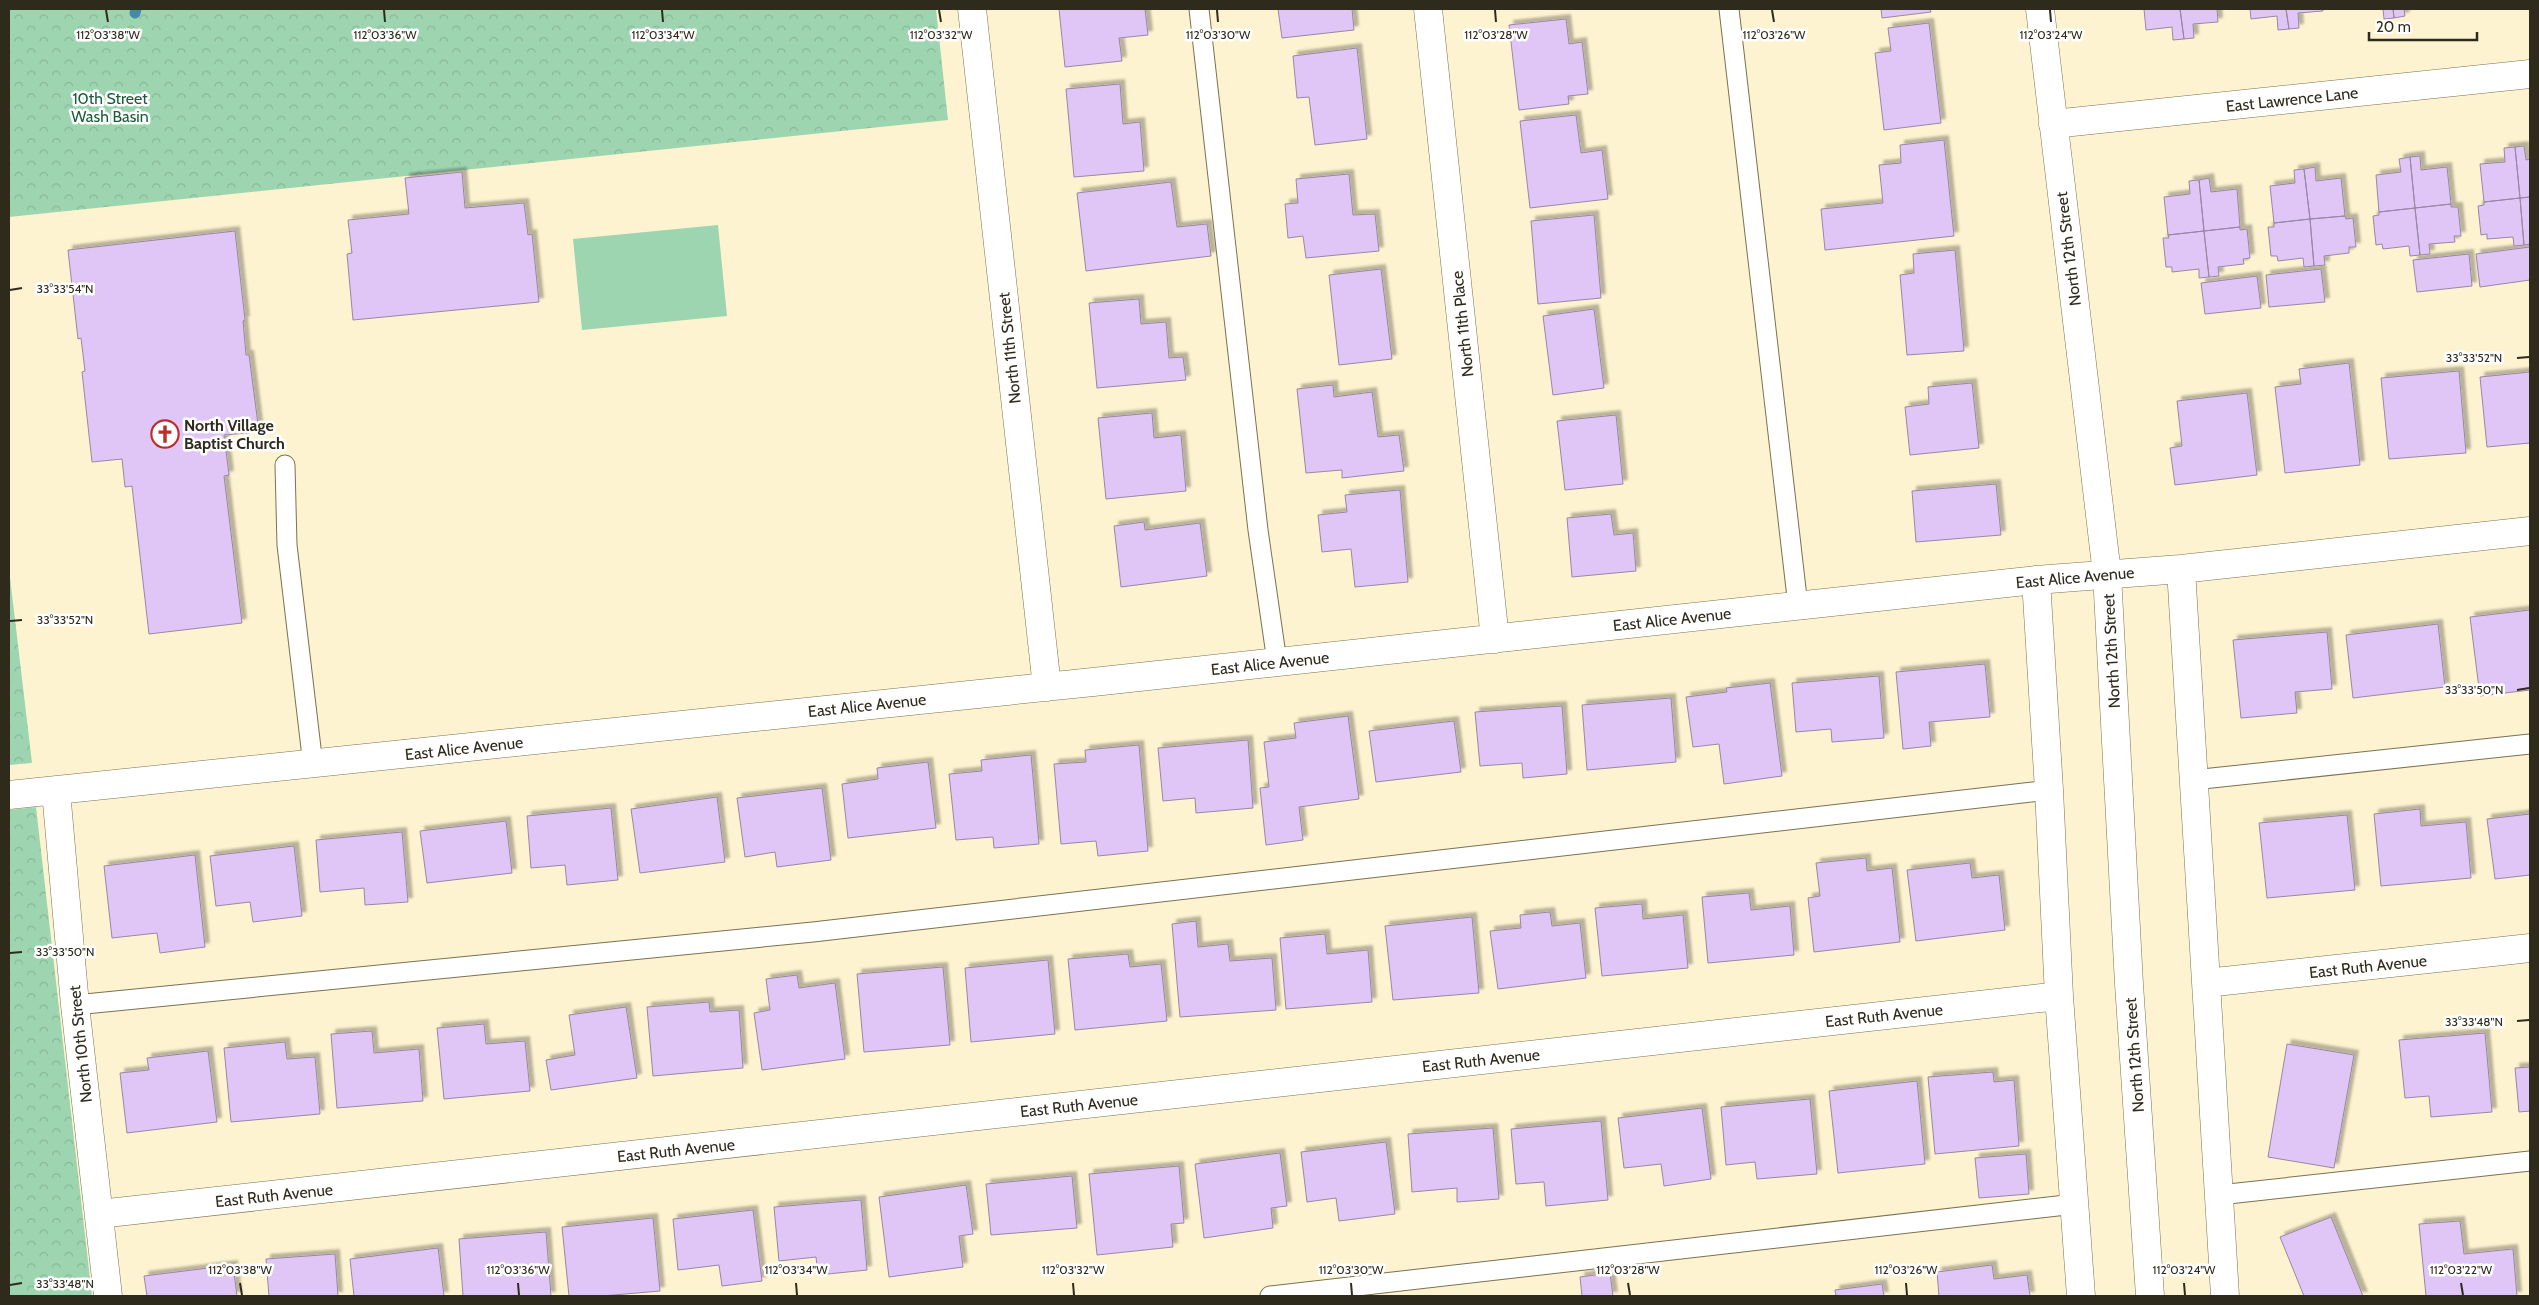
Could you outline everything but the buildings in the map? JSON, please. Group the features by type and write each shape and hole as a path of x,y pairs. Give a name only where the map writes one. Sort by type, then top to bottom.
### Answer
{"street":[{"name":"North 11th Street","path":"972,9 1048,687"},
{"name":"North 11th Place","path":"1428,9 1495,639"},
{"name":"North 12th Street","path":"2040,9 2107,574 2129,984 2150,1296"},
{"name":"East Lawrence Lane","path":"2053,124 2530,74"},
{"name":"East Alice Avenue","path":"9,795 1048,687 2036,580 2181,569 2530,531"},
{"path":"2181,569 2225,1296"},
{"path":"2036,580 2059,996 2081,1296"},
{"name":"North 10th Street","path":"56,791 75,1005 108,1296"},
{"name":"East Ruth Avenue","path":"2206,983 2530,948"},
{"name":"East Ruth Avenue","path":"99,1214 2059,996"}],"lane":[{"path":"1199,9 1258,530 1277,662"},
{"path":"1729,9 1798,606"},
{"path":"286,465 287,545 312,765"},
{"path":"2193,780 2530,744"},
{"path":"75,1005 813,932 2049,790"},
{"path":"2219,1195 2530,1161"},
{"path":"1270,1296 2075,1204"}],"green space":[{"name":"10th Street Wash Basin","path":"9,9 936,9 948,120 9,217"},
{"path":"718,225 727,316 582,330 573,239"},
{"path":"9,569 32,763 9,765"},
{"path":"36,807 92,1296 9,1296 9,810"}],"waterway":[{"path":"135,13 136,9"}],"place":[{"name":"North Village Baptist Church","path":"165,434"}]}
